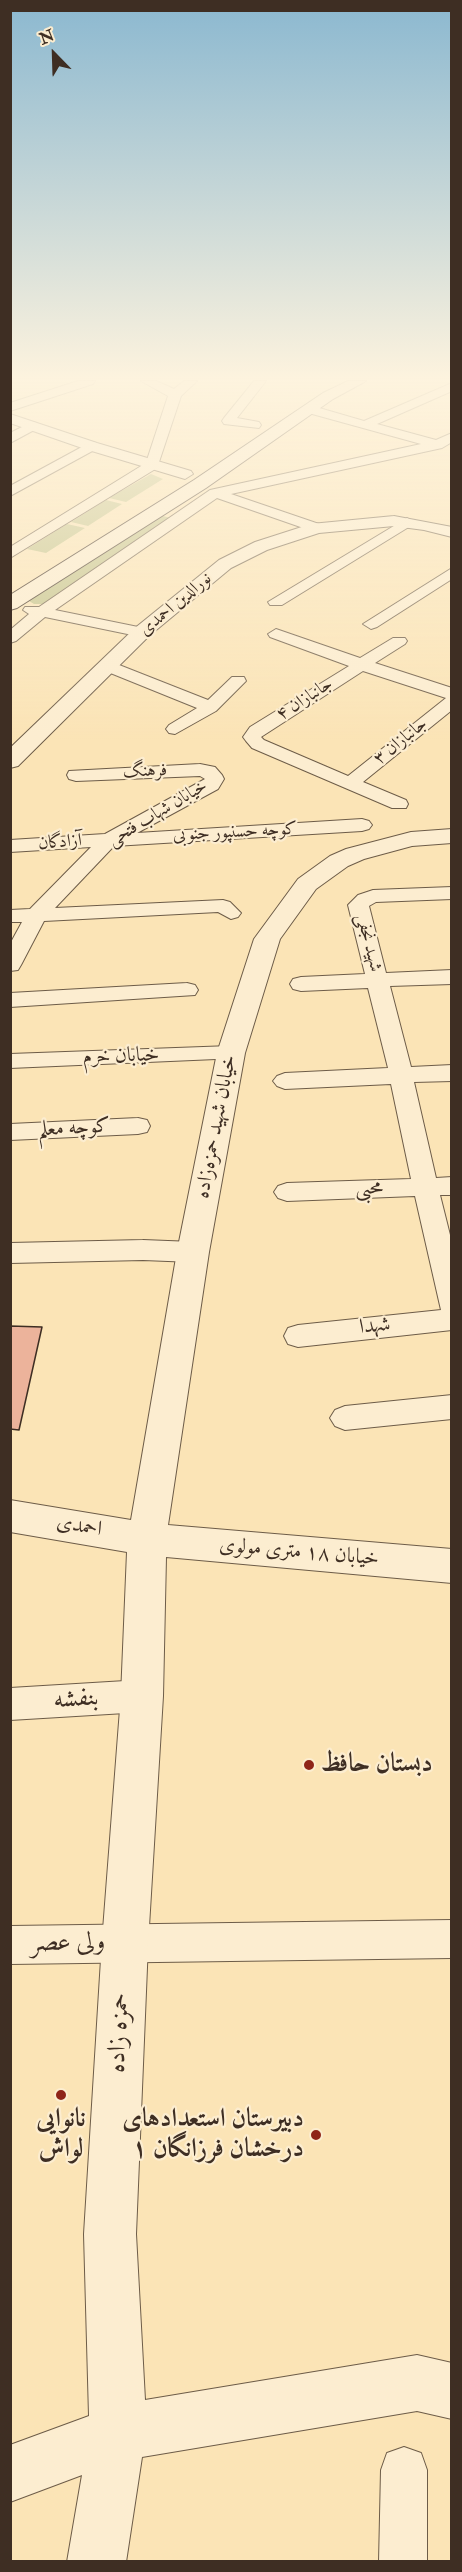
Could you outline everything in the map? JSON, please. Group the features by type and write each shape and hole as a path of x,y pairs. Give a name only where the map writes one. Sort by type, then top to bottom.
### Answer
{"street":[{"path":"10,554 95,501"},
{"path":"10,605 156,501"},
{"path":"10,638 42,612 203,501"},
{"path":"238,501 317,528"},
{"path":"276,602 407,522"},
{"name":"نورالدین احمدی","path":"10,761 142,632 225,564 261,546 317,528 362,523 407,522 452,532"},
{"path":"371,624 452,572"},
{"path":"10,605 142,632"},
{"path":"276,634 452,694"},
{"name":"جانبازان ۴","path":"350,783 258,744 252,737 256,731 399,640"},
{"path":"109,666 210,707"},
{"path":"175,729 210,707 238,681"},
{"name":"جانبازان ۳","path":"350,783 452,701"},
{"name":"فرهنگ","path":"76,775 200,770 213,774"},
{"name":"خیابان شهاب فتحی","path":"10,965 37,915 109,840 211,785 215,779 213,774"},
{"path":"350,783 399,804"},
{"name":"کوچه حسنپور جنوبی","path":"109,840 362,825"},
{"name":"خیابان شهید حمزه‌زاده","path":"147,1539 193,1252 231,1053 267,939 307,884 339,861 355,854 411,839 452,836"},
{"name":"آزادگان","path":"10,846 109,840"},
{"name":"شهید نجفی","path":"452,893 373,896 358,905 401,1075 452,1305"},
{"path":"10,916 222,906 231,913"},
{"path":"301,984 452,977"},
{"path":"10,1000 187,990"},
{"name":"خیابان خرم","path":"10,1061 231,1053"},
{"path":"285,1081 452,1073"},
{"name":"کوچه معلم","path":"10,1132 138,1126"},
{"name":"محبی","path":"287,1192 452,1186"},
{"path":"10,1253 143,1250 193,1252"},
{"name":"شهدا","path":"298,1335 452,1319"},
{"path":"345,1418 452,1407"},
{"name":"احمدی","path":"10,1516 147,1539"},
{"name":"خیابان ۱۸ متری مولوی","path":"147,1539 452,1566"},
{"name":"حمزه زاده","path":"96,2562 118,2433 110,2234 125,1943 142,1696 147,1539"},
{"name":"بنفشه","path":"10,1704 142,1696"},
{"name":"ولی عصر","path":"10,1944 452,1939"},
{"path":"10,2474 118,2433 417,2383 452,2391"},
{"path":"403,2562 404,2470"}],"green space":[{"path":"104,501 122,504 88,526 71,522"},
{"path":"159,517 171,518 43,604 34,604 29,601"},
{"path":"67,524 85,528 46,553 27,549"}],"building":[{"path":"10,1326 42,1327 19,1430 10,1429"}],"place":[{"name":"دبستان حافظ","path":"309,1765"},
{"name":"نانوایی لواش","path":"61,2095"},
{"name":"دبیرستان استعدادهای درخشان فرزانگان ۱","path":"316,2135"}]}
